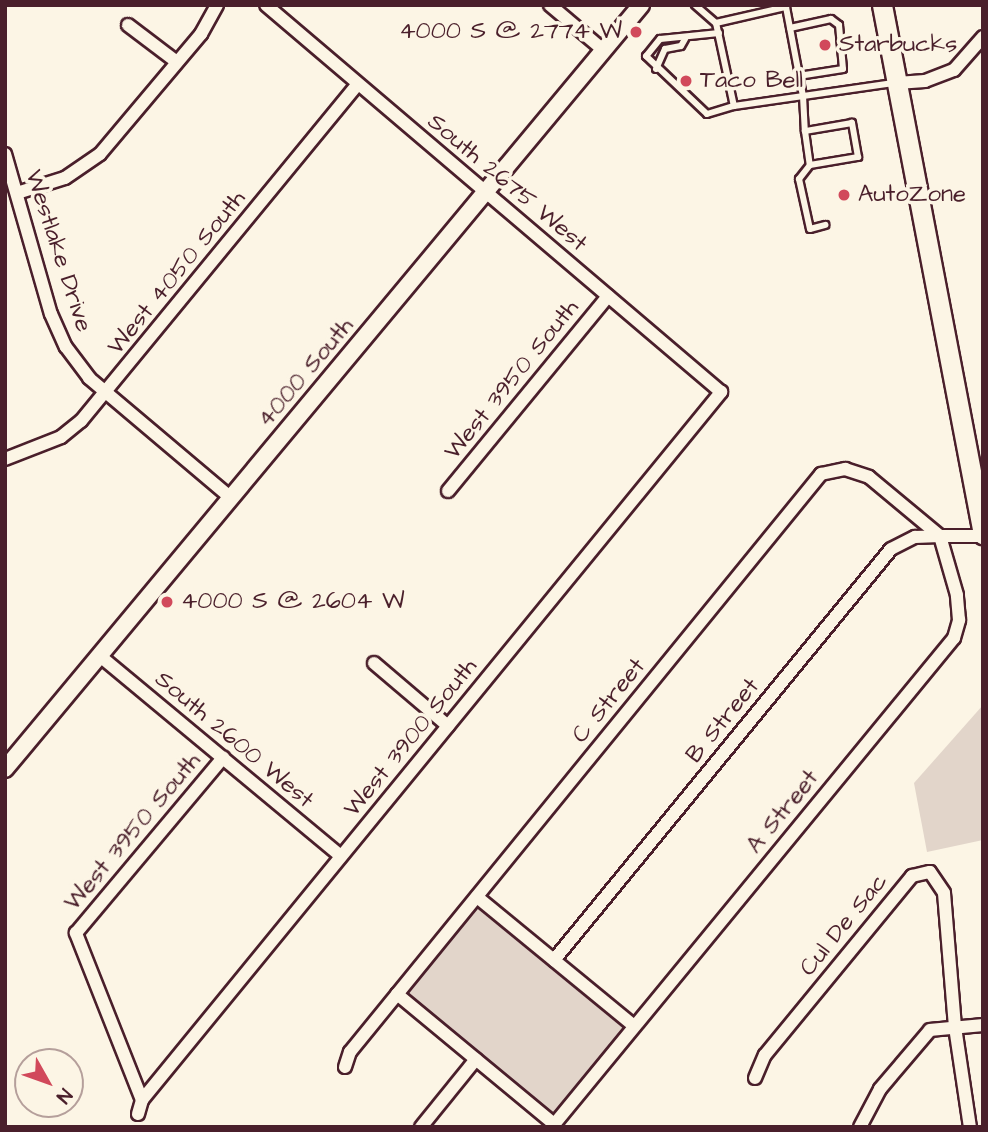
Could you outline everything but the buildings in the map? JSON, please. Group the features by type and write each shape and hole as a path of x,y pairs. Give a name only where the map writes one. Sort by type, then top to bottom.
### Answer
{"main road":[{"path":"882,5 983,535"}],"street":[{"path":"16,193 65,178 100,154 177,62 217,5"},
{"name":"South 2675 West","path":"266,5 721,392"},
{"path":"550,5 602,49"},
{"name":"4000 South","path":"5,769 641,5"},
{"path":"128,25 177,62"},
{"path":"897,83 925,81 954,70 983,37"},
{"name":"West 4050 South","path":"5,459 61,437 106,393 358,84"},
{"name":"Westlake Drive","path":"5,154 56,325 89,378 232,499"},
{"name":"West 3950 South","path":"448,491 608,296"},
{"name":"West 3900 South","path":"138,1114 142,1100 721,392"},
{"name":"C Street","path":"345,1067 350,1052 821,474 845,469 869,477 940,536"},
{"path":"940,536 983,535"},
{"name":"B Street","path":"554,960 891,549 915,537 940,536"},
{"name":"A Street","path":"553,1125 954,638 959,620 957,595 940,536"},
{"name":"South 2600 West","path":"100,656 341,856"},
{"path":"374,663 448,726"},
{"name":"West 3950 South","path":"142,1100 76,933 223,758"},
{"name":"Cul De Sac","path":"755,1078 765,1055 912,876 930,872 944,893 955,1027"},
{"path":"477,897 634,1026"},
{"path":"397,994 553,1125"},
{"path":"860,1127 880,1089 930,1030 983,1025"},
{"path":"955,1027 970,1127"},
{"path":"421,1127 476,1059"}],"lane":[{"path":"695,5 716,23 734,106"},
{"path":"716,23 785,6 803,96 804,131 810,165"},
{"path":"790,28 831,19 839,25 843,69 799,76"},
{"path":"656,69 665,49 681,46 685,40 719,33"},
{"path":"685,40 678,34 660,39 646,56 656,69 707,114 734,106 897,83"},
{"path":"804,131 852,123 858,157 810,165 799,179 810,229 825,225"}],"shaded area":[{"path":"983,705 983,840 927,852 914,783"},
{"path":"480,902 628,1026 551,1118 403,994"}],"place":[{"name":"4000 S @ 2774 W","path":"636,32"},
{"name":"Starbucks","path":"825,45"},
{"name":"Taco Bell","path":"686,81"},
{"name":"AutoZone","path":"844,195"},
{"name":"4000 S @ 2604 W","path":"167,602"}]}
